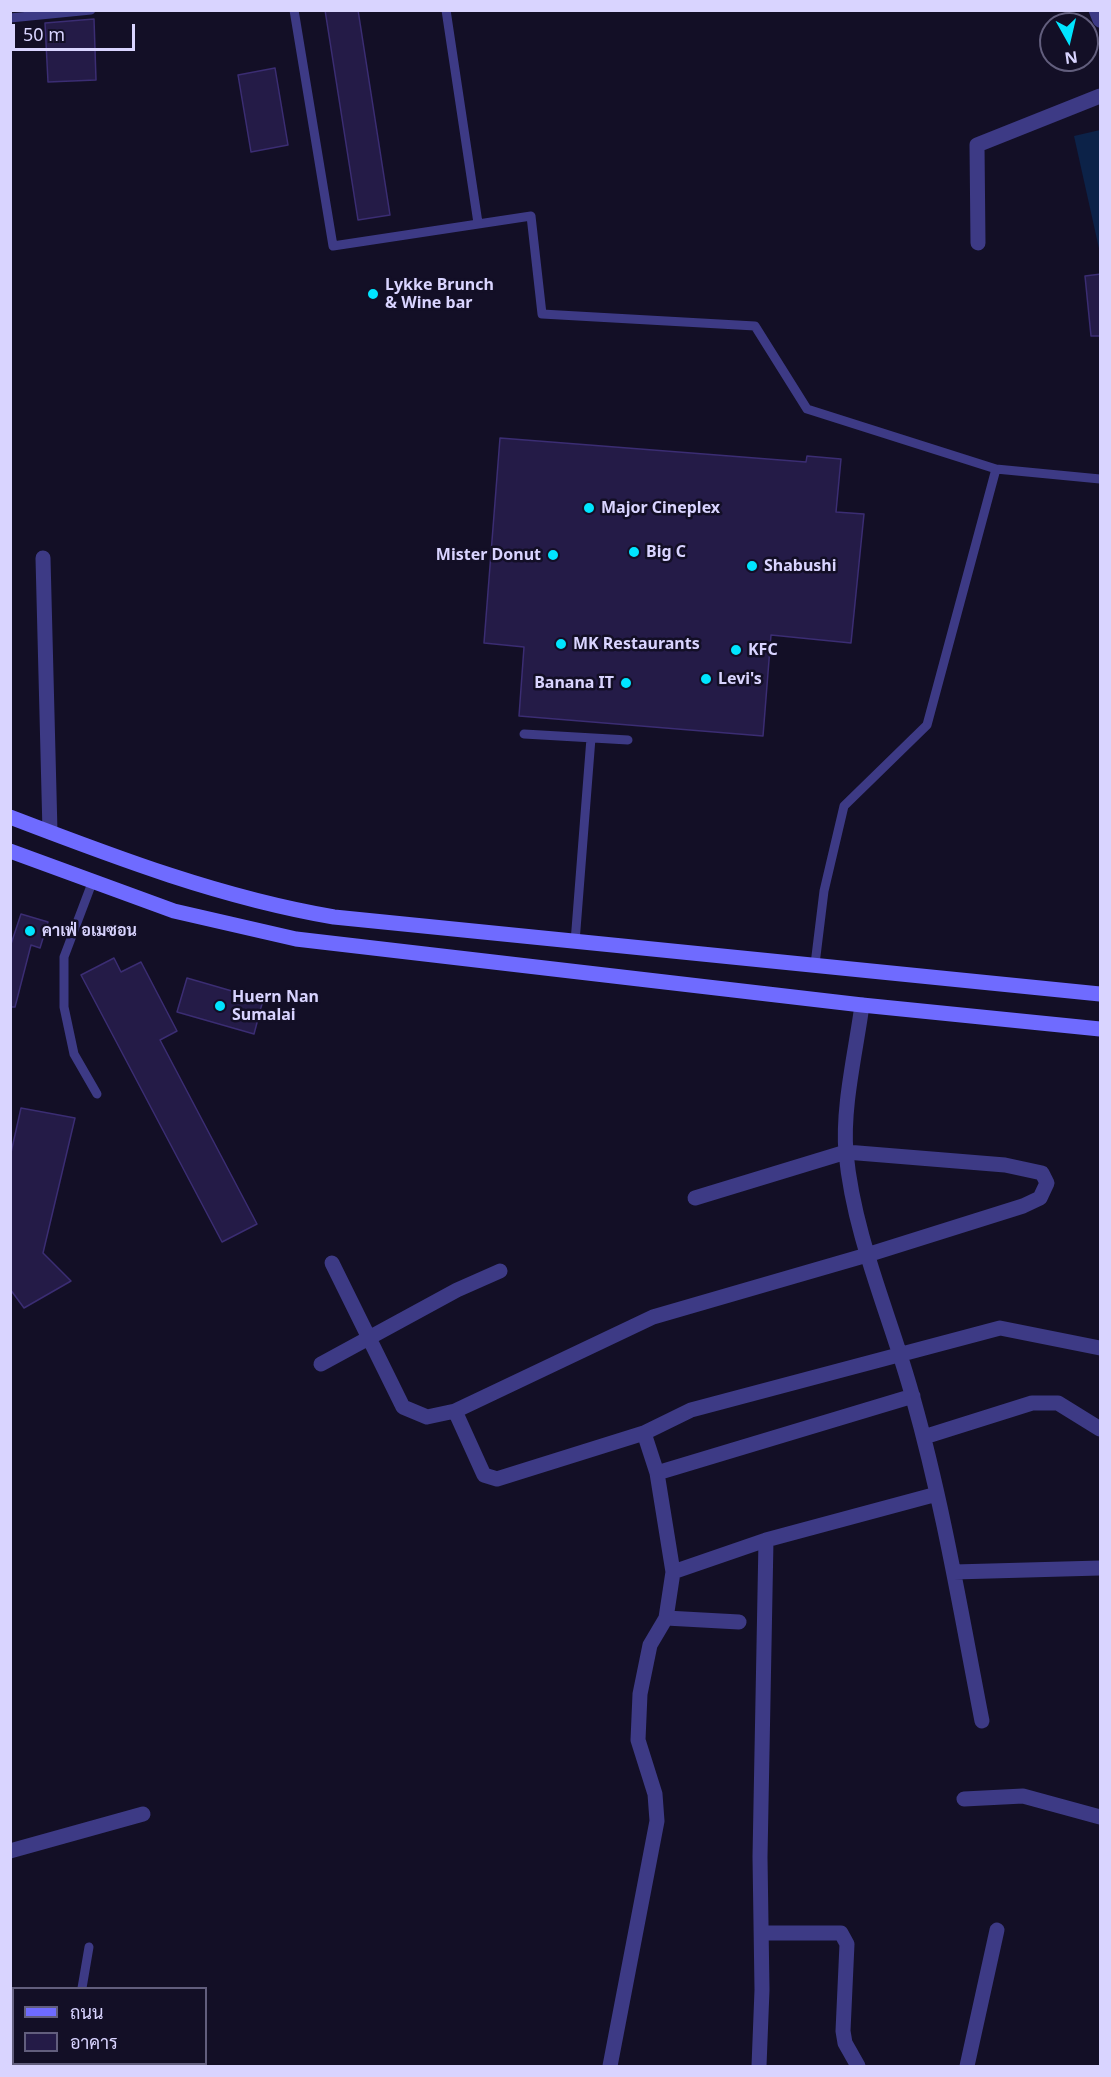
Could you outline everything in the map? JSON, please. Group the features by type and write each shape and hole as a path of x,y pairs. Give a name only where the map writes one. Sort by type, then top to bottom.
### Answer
{"main road":[{"path":"10,817 184,881 301,911 369,922 815,964 1101,994"},
{"path":"10,851 92,883 192,917 296,939 862,1005 1101,1029"}],"street":[{"path":"1096,10 1101,20"},
{"path":"978,243 975,150 977,144 1101,96"},
{"path":"43,558 50,832"},
{"path":"862,1005 847,1118 846,1152 867,1255 900,1354 924,1437 954,1572 982,1721"},
{"path":"332,1263 403,1407 427,1417 454,1411 653,1317 867,1255 1040,1198 1047,1183 1046,1176 1005,1165 846,1152 695,1198"},
{"path":"321,1364 368,1337 500,1271"},
{"path":"454,1411 484,1475 497,1479 644,1433 691,1410 1000,1328 1101,1348"},
{"path":"657,1473 913,1396"},
{"path":"924,1437 1032,1403 1058,1403 1101,1429"},
{"path":"610,2067 657,1821 655,1794 638,1740 640,1694 650,1646 666,1618 673,1572 657,1473 644,1433"},
{"path":"673,1572 766,1540 937,1494"},
{"path":"759,2067 762,1990 760,1857 766,1540"},
{"path":"954,1572 1101,1568"},
{"path":"666,1618 739,1622"},
{"path":"964,1798 1023,1796 1101,1817"},
{"path":"10,1851 143,1814"},
{"path":"967,2067 997,1930"},
{"path":"762,1933 841,1933 847,1944 843,2031 845,2043 858,2067"}],"lane":[{"path":"10,18 92,10"},
{"path":"294,10 333,246 531,216 542,314 755,326 807,408 996,469 1101,479"},
{"path":"446,10 478,224"},
{"path":"815,964 824,891 844,806 927,725 996,469"},
{"path":"524,734 628,740"},
{"path":"575,942 591,738"},
{"path":"92,883 64,957 63,1007 74,1054 97,1094"},
{"path":"82,1987 89,1947"}],"water":[{"path":"1100,130 1100,253 1074,136"}],"building":[{"path":"325,10 358,10 390,215 358,220"},
{"path":"94,19 96,80 48,82 45,23"},
{"path":"275,68 288,145 251,152 238,75"},
{"path":"1101,274 1101,336 1091,336 1085,276"},
{"name":"Big C","path":"500,438 806,462 807,456 841,459 836,512 864,514 851,643 771,635 763,736 519,716 524,647 484,643"},
{"path":"21,914 48,922 40,948 31,945 15,1007 10,1007 10,947"},
{"path":"114,958 121,972 141,962 177,1031 160,1040 257,1224 222,1242 81,975"},
{"name":"Huern Nan Sumalai","path":"187,978 263,1000 254,1034 177,1012"},
{"path":"21,1108 75,1118 43,1253 71,1281 24,1308 10,1289 10,1157"}],"place":[{"name":"Lykke Brunch & Wine bar","path":"373,294"},
{"name":"Major Cineplex","path":"589,508"},
{"name":"Big C","path":"634,552"},
{"name":"Mister Donut","path":"553,555"},
{"name":"Shabushi","path":"752,566"},
{"name":"MK Restaurants","path":"561,644"},
{"name":"KFC","path":"736,650"},
{"name":"Levi's","path":"706,679"},
{"name":"Banana IT","path":"626,683"},
{"name":"คาเฟ่ อเมซอน","path":"30,931"},
{"name":"Huern Nan Sumalai","path":"220,1006"}]}
